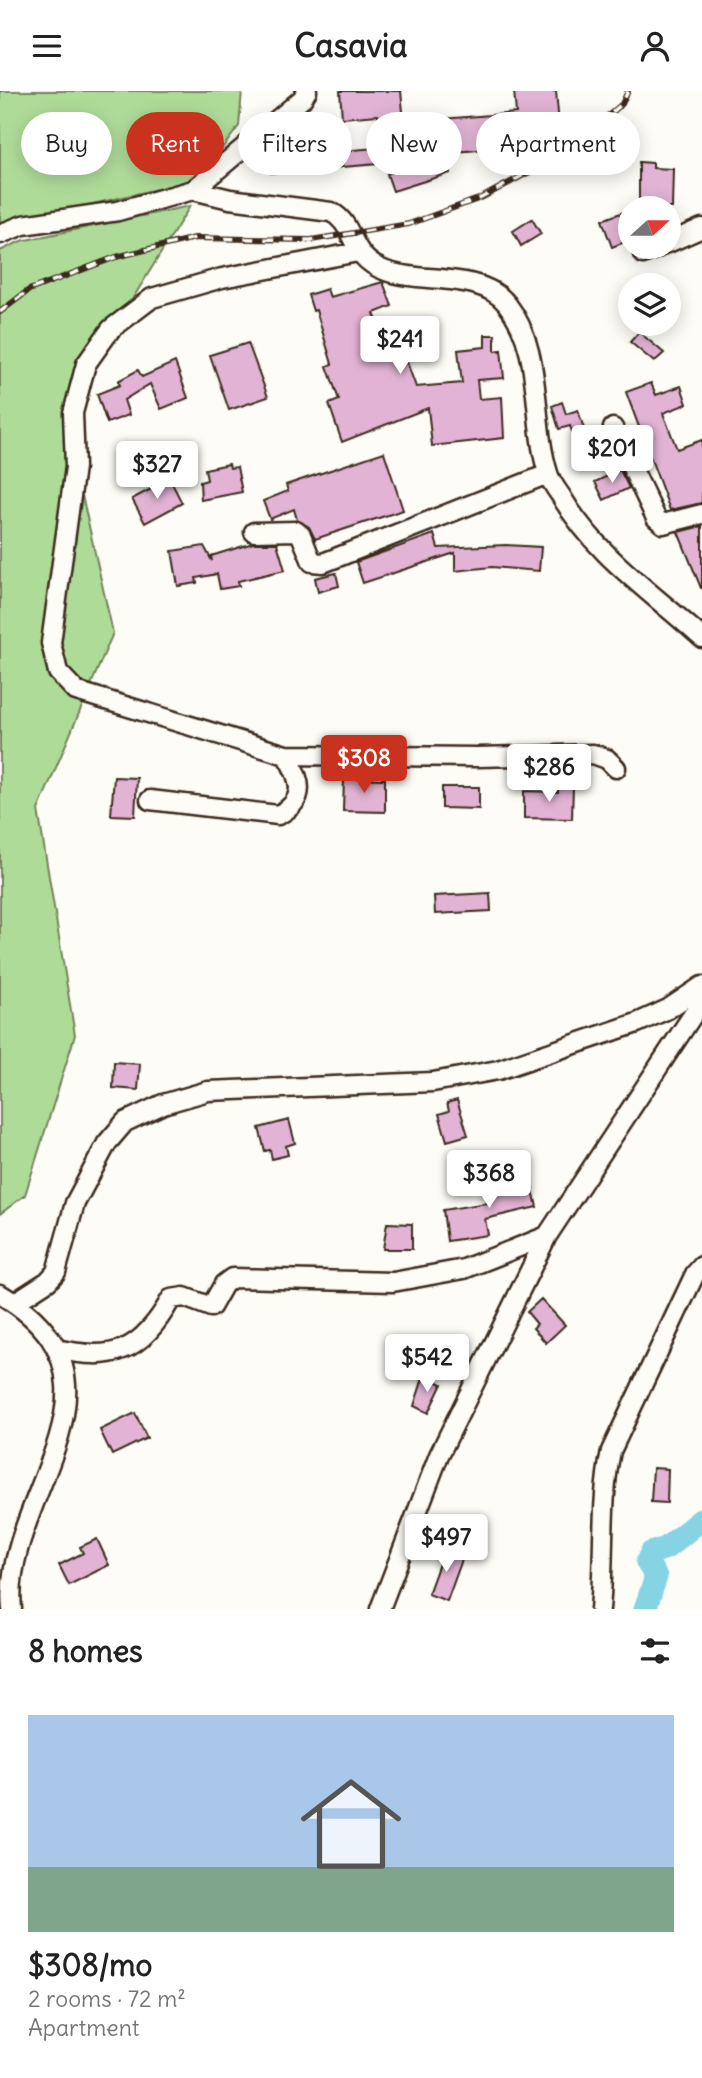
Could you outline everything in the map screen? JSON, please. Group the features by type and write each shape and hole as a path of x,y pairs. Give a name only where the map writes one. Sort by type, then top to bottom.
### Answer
{"street":[{"path":"0,234 23,225 118,211 193,190 302,99 307,91"},
{"path":"193,190 230,199 331,212 341,217 358,253 388,272 465,283 485,289 506,302 522,329 532,368 548,474 572,515 609,560 702,638"},
{"path":"681,237 702,228"},
{"path":"358,253 222,278 152,298 111,329 86,364 73,413 75,467 51,643 58,672 76,691 286,755 477,757 593,754 607,759 616,768"},
{"path":"613,428 656,518 663,524 671,524 702,514"},
{"path":"254,532 296,531 301,535 312,562 323,563 548,474"},
{"path":"150,800 278,815 292,808 299,792 296,772 286,755"},
{"path":"12,1609 10,1595 17,1548 58,1441 66,1407 64,1378 56,1349 46,1332 7,1299 48,1281 56,1272 75,1203 107,1143 125,1122 163,1104 208,1091 433,1082 498,1070 637,1023 668,1009 702,986"},
{"path":"380,1609 439,1455 547,1236 702,1001"},
{"path":"56,1349 91,1357 114,1353 136,1341 158,1322 171,1299 184,1297 211,1307 224,1284 232,1278 393,1282 464,1269 547,1236"},
{"path":"600,1609 606,1548 606,1474 611,1451 695,1274 702,1266"}],"green space":[{"path":"0,91 242,91 238,127 224,146 224,112 126,112 126,175 202,175 199,179 0,226"},
{"path":"190,206 63,411 113,633 38,810 75,1035 25,1195 0,1214 0,251 21,241"}],"building":[{"path":"340,91 401,91 403,112 366,112 366,116 352,117 352,112 342,112"},
{"path":"514,91 556,91 558,112 516,112"},
{"path":"476,116 476,150 462,151 462,117"},
{"path":"366,149 366,165 352,166 352,150"},
{"path":"640,162 653,163 653,168 673,169 672,196 639,196"},
{"path":"387,175 444,175 393,191"},
{"path":"618,214 618,245 612,247 602,220"},
{"path":"532,219 541,234 521,246 513,231"},
{"path":"383,282 392,306 374,313 384,339 397,335 416,387 462,383 458,350 485,347 485,335 495,335 495,351 501,350 504,378 477,380 479,399 502,397 504,438 432,446 428,408 342,442 329,404 339,400 327,366 332,364 316,310 313,311 308,295 327,289 330,297"},
{"path":"635,336 644,336 664,353 654,362 630,342"},
{"path":"248,343 268,397 229,410 210,355"},
{"path":"175,362 188,398 161,409 150,384 124,400 129,415 107,423 97,394 120,385 118,381 138,370 142,377"},
{"path":"651,383 656,395 681,386 687,404 663,413 677,449 702,440 702,503 670,510 626,392"},
{"path":"562,402 566,414 578,410 592,455 582,459 570,426 559,429 552,406"},
{"path":"384,452 403,510 315,539 309,527 297,520 294,509 270,519 263,501 288,491 286,485"},
{"path":"229,464 230,468 237,467 242,492 201,500 200,482 207,480 205,469"},
{"path":"620,470 629,488 604,500 595,482"},
{"path":"170,479 182,503 145,523 132,499"},
{"path":"702,526 702,588 701,588 678,532"},
{"path":"434,534 438,548 506,545 541,547 539,571 492,567 455,571 455,553 363,583 356,562"},
{"path":"253,543 277,543 285,570 238,581 239,586 220,589 217,574 196,578 197,583 178,586 172,551 204,546 212,561 211,556"},
{"path":"336,573 339,586 318,592 315,578"},
{"path":"114,777 137,778 135,816 111,815"},
{"path":"344,778 385,779 385,812 343,811"},
{"path":"558,785 573,786 572,819 524,818 524,791 558,792"},
{"path":"442,787 479,787 479,809 442,808"},
{"path":"490,893 491,911 435,914 434,896"},
{"path":"114,1062 140,1064 138,1090 113,1088"},
{"path":"457,1100 468,1135 447,1141 439,1114 449,1111 447,1103"},
{"path":"289,1120 295,1143 286,1146 288,1155 272,1159 270,1150 265,1151 259,1128"},
{"path":"530,1177 537,1207 485,1219 488,1235 447,1241 443,1210 493,1202 489,1186"},
{"path":"387,1223 412,1224 412,1249 383,1249"},
{"path":"541,1299 565,1325 546,1343 533,1328 537,1324 527,1312"},
{"path":"424,1375 442,1384 428,1413 414,1406"},
{"path":"135,1413 147,1438 112,1455 100,1430"},
{"path":"653,1468 668,1469 667,1503 651,1502"},
{"path":"97,1539 109,1565 69,1585 59,1565 83,1553 80,1547"},
{"path":"445,1547 464,1554 447,1601 428,1594"}],"waterway":[{"path":"645,1609 656,1577 647,1562 651,1553 666,1548 702,1519"}],"railway":[{"path":"0,312 29,290 116,257 195,238 311,240 409,224 481,198 563,154 622,104 628,91"}]}
